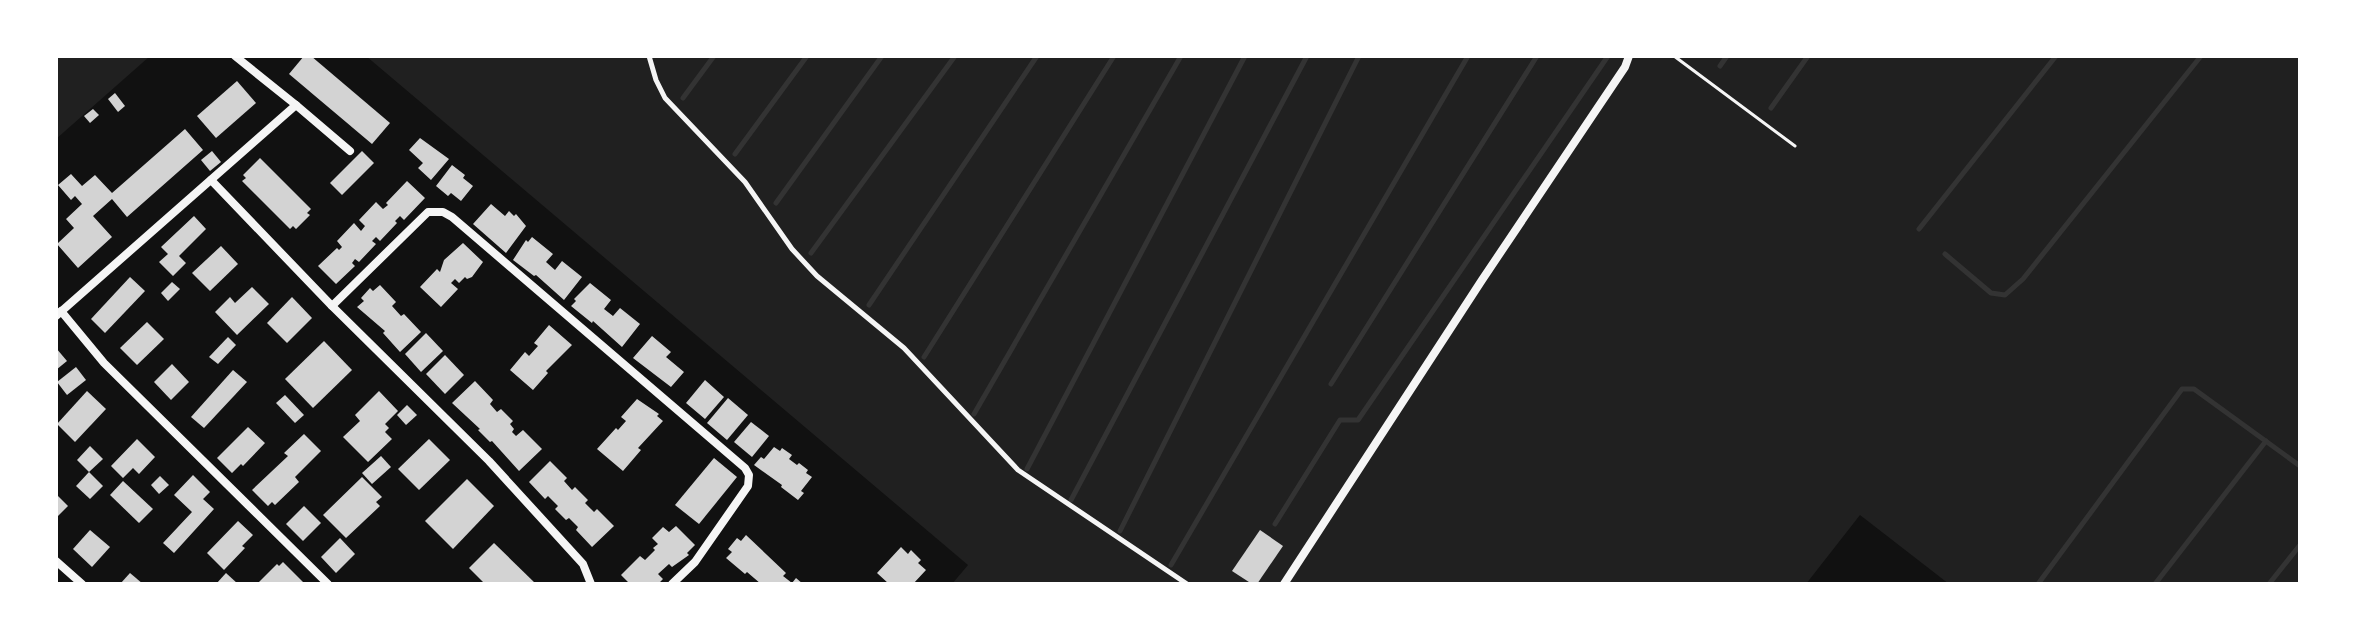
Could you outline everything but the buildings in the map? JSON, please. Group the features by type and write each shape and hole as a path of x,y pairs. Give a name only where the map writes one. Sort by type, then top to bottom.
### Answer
{"street":[{"path":"235,56 350,151"},
{"path":"1284,584 1620,75 1629,56"},
{"path":"296,105 59,314 104,363 328,584"},
{"path":"211,180 332,306 489,461 583,564 588,583"},
{"path":"332,306 428,212 443,212 452,217 745,468 749,475 748,486 695,562 672,584"},
{"path":"56,561 82,584"}],"lane":[{"path":"649,56 665,98 745,182 792,249 817,276 913,357 1018,470 1187,584"}],"path":[{"path":"1674,56 1795,146"}],"shaded area":[{"path":"56,56 150,56 56,139"},
{"path":"366,56 2300,56 2300,584 1949,584 1860,515 1806,584 952,584 968,565"}],"waterway":[{"path":"683,98 714,56"},
{"path":"735,154 807,56"},
{"path":"776,203 882,56"},
{"path":"811,253 955,56"},
{"path":"869,305 1037,56"},
{"path":"924,357 1114,56"},
{"path":"974,414 1181,56"},
{"path":"1027,469 1245,56"},
{"path":"1071,500 1307,56"},
{"path":"1120,531 1359,56"},
{"path":"1171,565 1468,56"},
{"path":"1331,384 1537,56"},
{"path":"1275,524 1340,420 1358,420 1608,56"},
{"path":"1720,66 1727,56"},
{"path":"1771,108 1808,56"},
{"path":"1919,229 2056,56"},
{"path":"1945,254 1991,293 2005,295 2023,279 2201,56"},
{"path":"2038,584 2182,389 2194,389 2300,466"},
{"path":"2155,584 2266,441"},
{"path":"2269,584 2300,545"}]}
